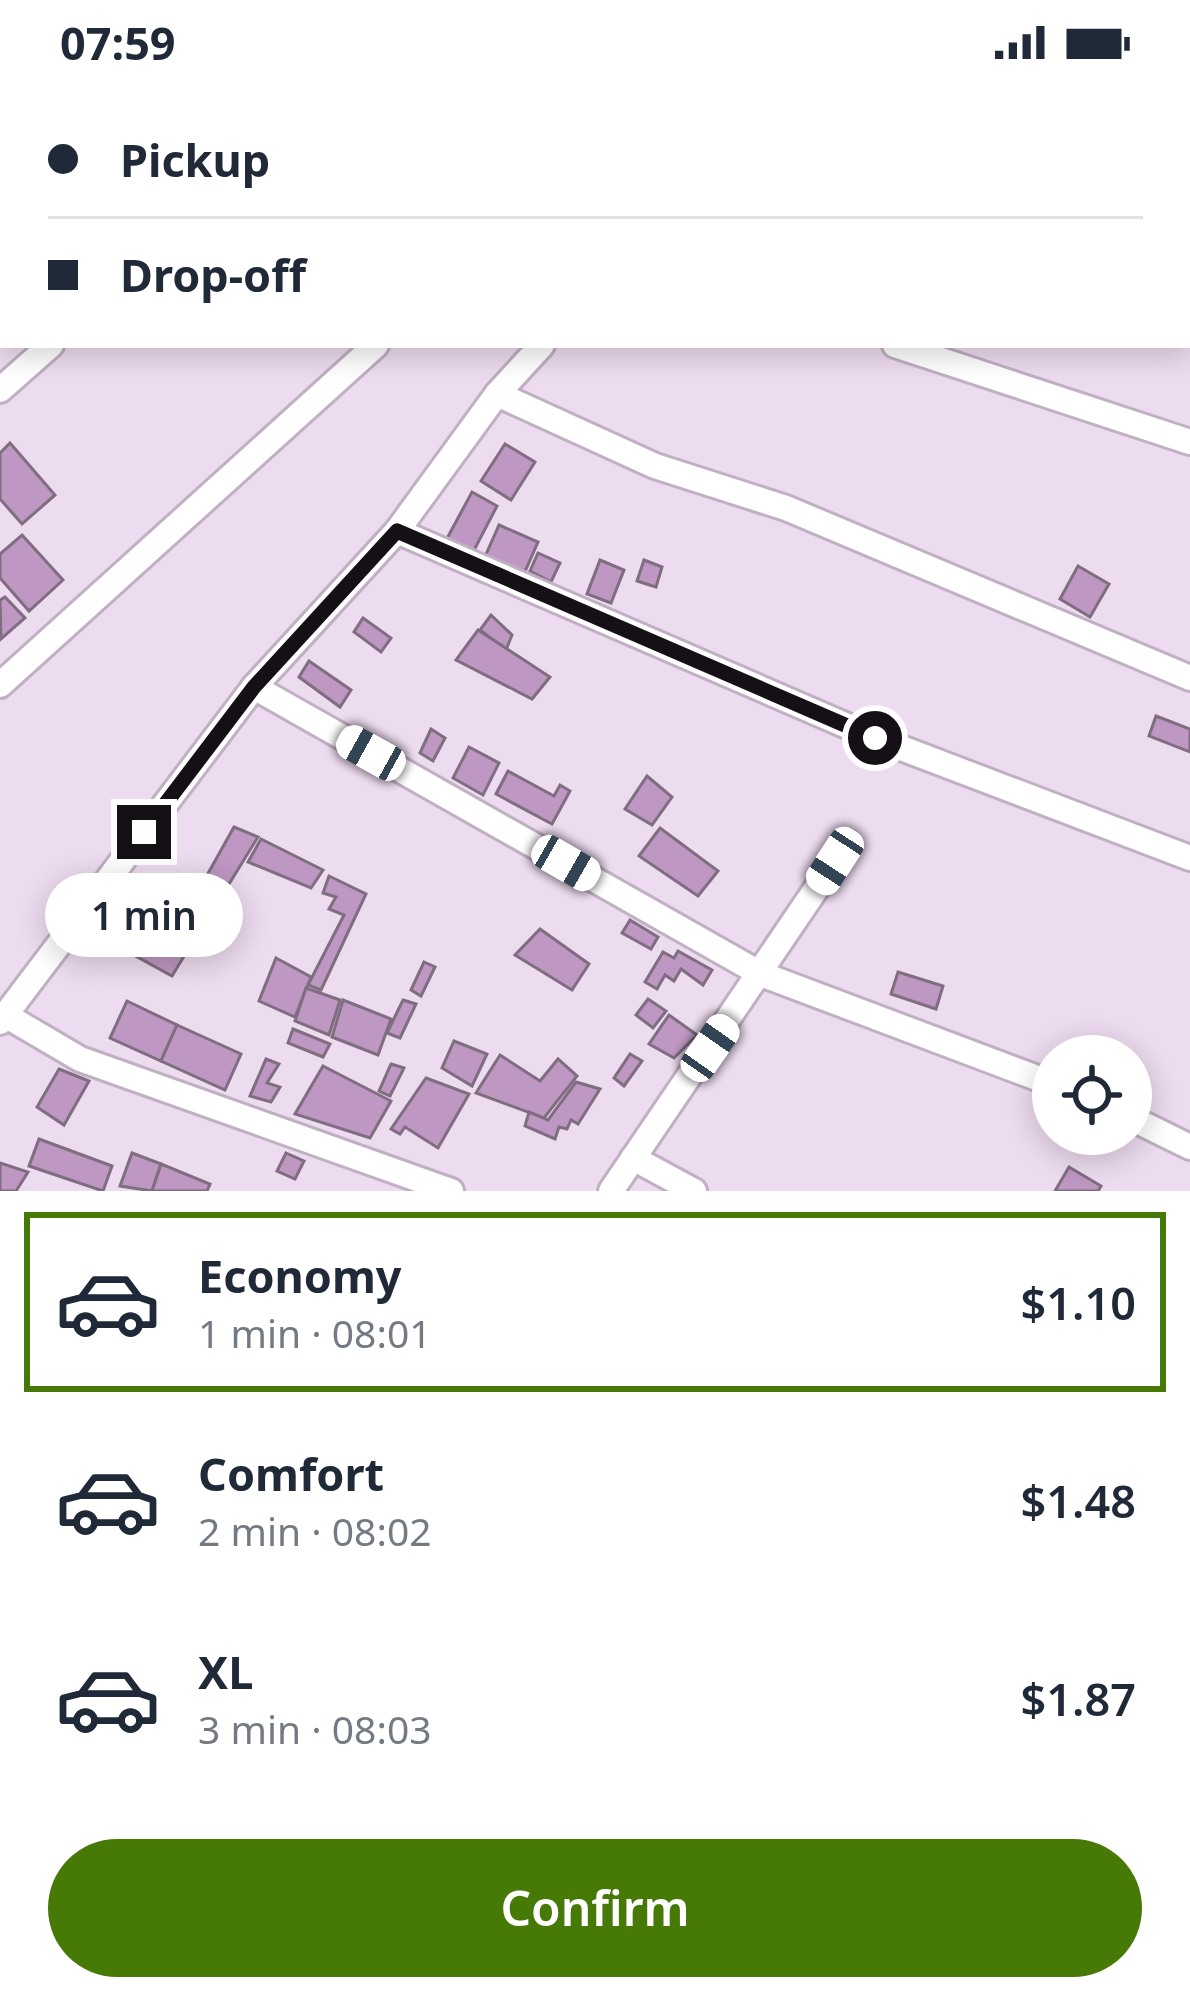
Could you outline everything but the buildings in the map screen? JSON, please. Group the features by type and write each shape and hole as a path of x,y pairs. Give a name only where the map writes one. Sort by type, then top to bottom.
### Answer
{"street":[{"path":"0,390 47,348"},
{"path":"0,685 373,348"},
{"path":"451,1191 80,1059 3,1019 254,687 397,531 497,394 539,348"},
{"path":"904,348 1190,442"},
{"path":"497,394 655,466 786,508 1190,678"},
{"path":"397,531 875,738 1190,858"},
{"path":"254,687 760,974 1032,1076"},
{"path":"611,1191 835,861"},
{"path":"1152,1128 1190,1147"},
{"path":"633,1158 694,1191"}],"route":[{"path":"144,832 254,687 397,531 875,738"}]}
